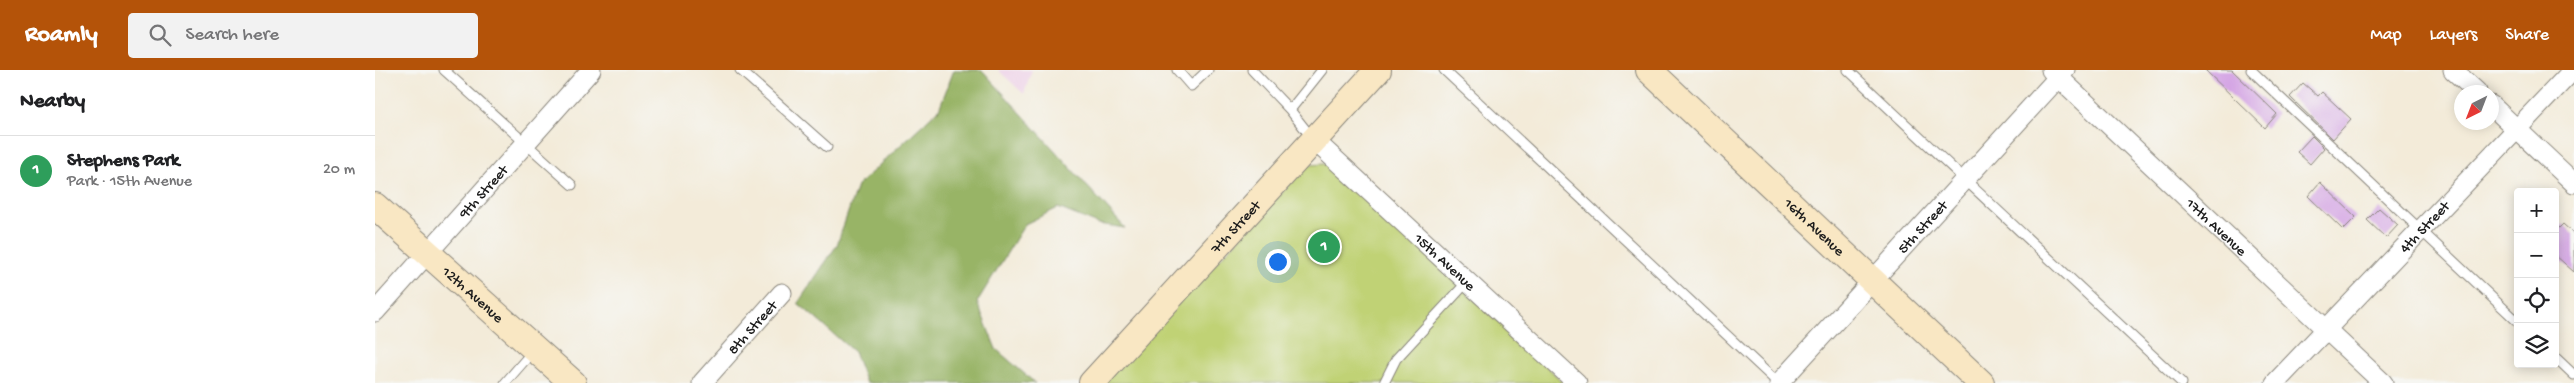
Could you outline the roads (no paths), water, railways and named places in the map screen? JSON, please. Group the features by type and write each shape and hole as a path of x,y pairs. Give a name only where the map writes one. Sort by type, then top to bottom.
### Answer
{"street":[{"name":"9th Street","path":"375,312 527,144 591,70"},
{"name":"16th Avenue","path":"1649,70 1981,383"},
{"path":"2453,70 2469,85"},
{"name":"4th Street","path":"2275,383 2573,70"},
{"name":"5th Street","path":"1779,383 1965,180 2058,72"},
{"name":"17th Avenue","path":"2058,72 2383,383"},
{"name":"7th Street","path":"1093,383 1314,140 1370,74"},
{"path":"2499,112 2574,183"},
{"name":"15th Avenue","path":"1314,140 1577,383"},
{"name":"12th Avenue","path":"375,206 573,383"},
{"name":"8th Street","path":"702,383 782,293"}],"lane":[{"path":"444,70 572,185"},
{"path":"740,70 827,147"},
{"path":"1177,70 1191,86 1208,70"},
{"path":"1252,70 1290,110 1314,140"},
{"path":"1290,110 1323,70"},
{"path":"1444,70 1779,383"},
{"path":"1848,70 2182,383"},
{"path":"2251,70 2514,318"},
{"path":"1384,383 1396,359 1468,281"},
{"path":"505,383 535,349"},
{"path":"2559,361 2574,375"}],"place":[{"name":"Stephens Park","path":"1324,247"}]}
